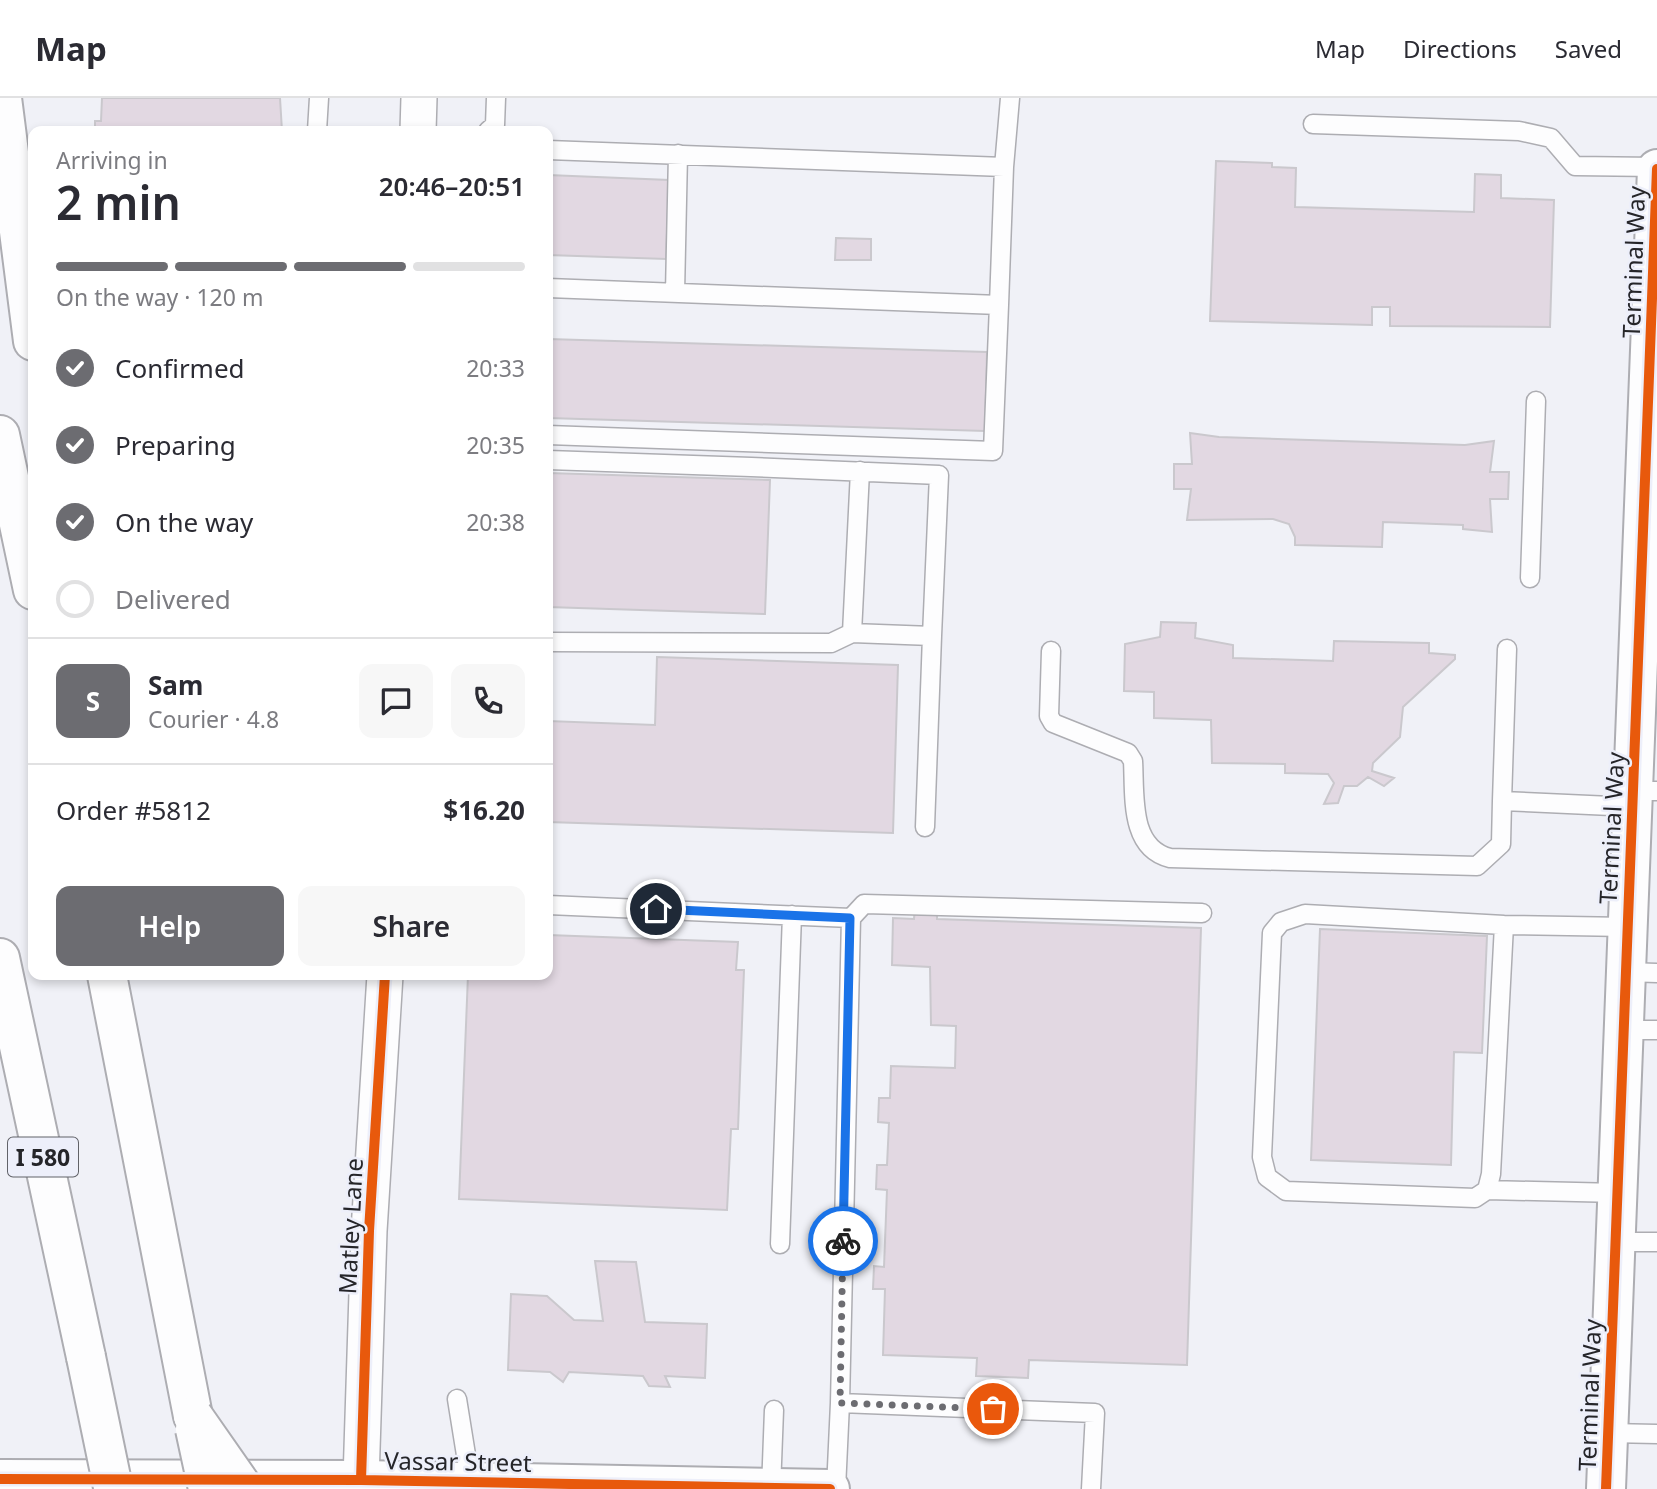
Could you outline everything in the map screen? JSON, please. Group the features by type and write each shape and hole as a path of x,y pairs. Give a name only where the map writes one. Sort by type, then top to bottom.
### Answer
{"main road":[{"path":"2,98 28,302"},
{"name":"Terminal Way","path":"1606,1489 1618,1193 1641,1030 1642,973 1628,927 1642,797 1647,670 1657,168"},
{"path":"0,435 28,567"},
{"name":"I 580","path":"0,958 113,1489"},
{"path":"108,980 208,1489"},
{"path":"192,1416 218,1448 244,1489"},
{"name":"Vassar Street","path":"0,1479 361,1480 471,1485 830,1489"}],"street":[{"path":"418,126 419,98"},
{"name":"Matley Lane","path":"361,1480 369,1231 385,980"}],"lane":[{"path":"317,126 318,98"},
{"path":"494,126 496,98"},
{"path":"553,435 993,451 1004,167 1010,98"},
{"path":"1313,124 1519,131 1551,138 1575,166 1657,168"},
{"path":"553,150 1004,167"},
{"path":"675,293 678,155"},
{"path":"553,288 999,305"},
{"path":"1530,578 1536,401"},
{"path":"553,460 939,475 925,827"},
{"path":"852,633 860,471"},
{"path":"553,642 831,643 852,633 932,636"},
{"path":"1051,651 1049,716 1060,727 1128,753 1133,761 1141,837 1157,855 1170,858 1329,864 1477,866 1501,844 1507,649"},
{"path":"1502,801 1642,797"},
{"path":"836,1489 850,918 864,904 1202,913"},
{"path":"553,905 850,918"},
{"path":"1618,1193 1487,1190 1475,1198 1286,1191 1267,1177 1262,1157 1272,933 1281,922 1305,914 1504,925 1628,927"},
{"path":"780,1244 792,915"},
{"path":"1487,1190 1491,1174 1504,925"},
{"path":"1616,1242 1657,1242"},
{"path":"457,1399 471,1485"},
{"path":"840,1403 1095,1413 1091,1489"},
{"path":"771,1488 774,1410"},
{"path":"1609,1433 1657,1434"}],"building":[{"path":"102,98 280,98 282,126 95,126 95,121 101,121"},
{"path":"1216,161 1272,163 1272,167 1296,168 1295,207 1474,212 1475,174 1501,175 1501,198 1554,200 1550,327 1390,326 1390,307 1372,307 1372,325 1210,321"},
{"path":"553,175 669,180 666,259 553,255"},
{"path":"836,238 871,239 871,260 835,260"},
{"path":"553,339 987,352 985,431 553,418"},
{"path":"1190,433 1219,437 1465,445 1494,441 1490,472 1509,472 1508,499 1490,499 1492,532 1463,529 1463,525 1383,522 1382,547 1295,545 1295,537 1289,524 1273,519 1187,520 1191,489 1174,489 1174,464 1192,464"},
{"path":"553,473 770,480 765,614 553,607"},
{"path":"1161,622 1196,623 1195,638 1233,645 1233,658 1333,661 1334,641 1429,643 1429,653 1455,655 1455,659 1403,707 1400,737 1373,763 1372,771 1394,778 1384,786 1368,777 1357,786 1344,786 1338,803 1324,804 1334,783 1328,774 1285,773 1285,764 1212,763 1211,720 1154,718 1154,692 1124,691 1125,644 1160,637"},
{"path":"657,657 898,665 893,833 553,822 553,721 655,725"},
{"path":"915,907 937,908 937,919 1201,928 1187,1365 1029,1360 1028,1378 976,1376 977,1358 883,1355 885,1289 873,1289 874,1266 884,1267 887,1190 876,1189 877,1165 887,1165 889,1123 878,1122 879,1098 890,1098 891,1066 955,1068 956,1026 931,1025 930,967 892,965 893,918 914,919"},
{"path":"1320,929 1487,936 1482,1053 1454,1052 1451,1165 1311,1160"},
{"path":"553,935 738,942 736,970 744,970 738,1129 731,1129 727,1210 459,1199 468,980 553,980"},
{"path":"595,1261 636,1262 645,1322 707,1324 705,1378 665,1376 670,1387 649,1386 643,1376 569,1372 563,1382 550,1372 508,1370 511,1294 547,1296 574,1320 603,1321"}],"cycle path":[{"path":"1606,1489 1657,169"},
{"path":"361,1480 369,1231 385,980"},
{"path":"0,1479 361,1480 830,1489"}],"way so far":[{"path":"843,1241 840,1403 993,1409"}],"route":[{"path":"656,909 850,918 843,1241"}]}
